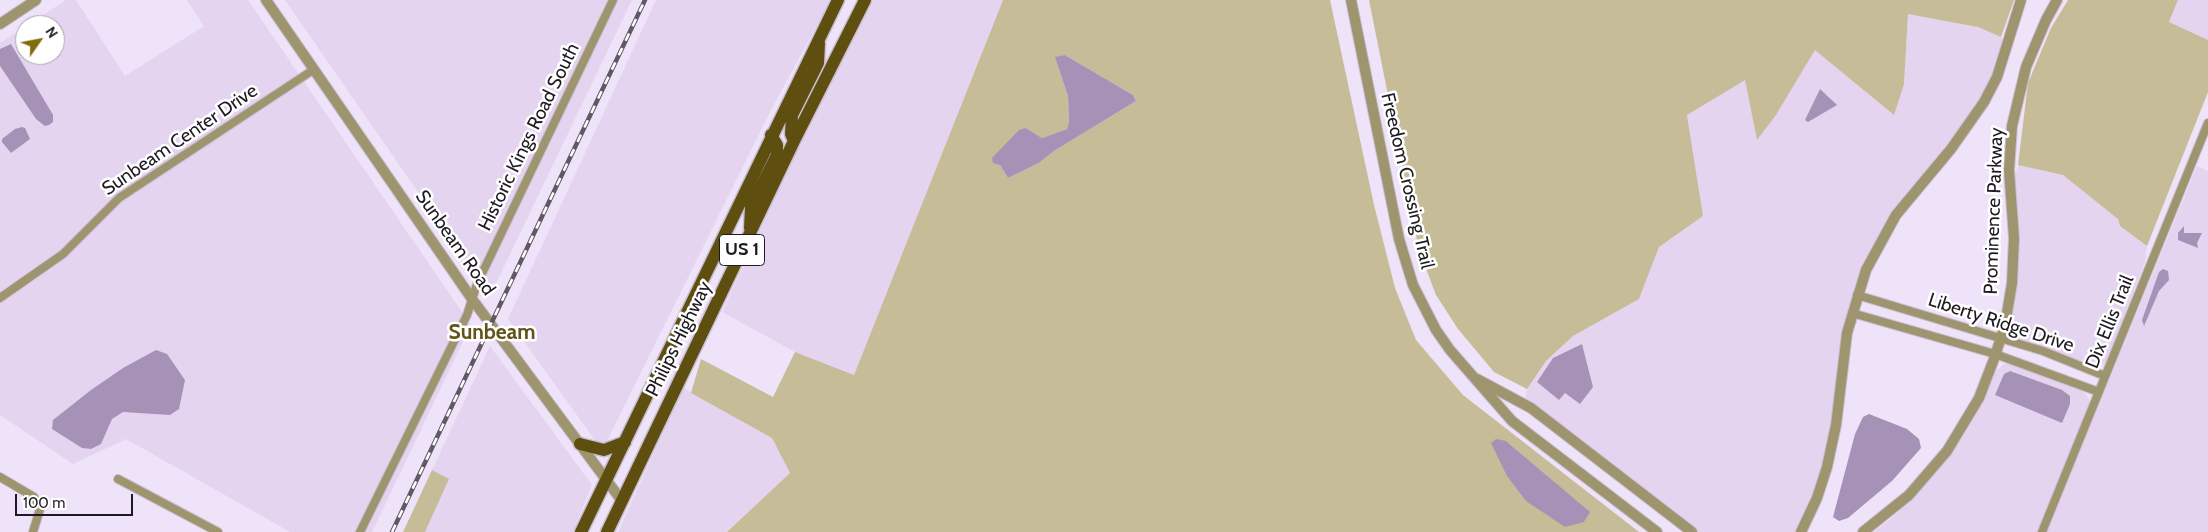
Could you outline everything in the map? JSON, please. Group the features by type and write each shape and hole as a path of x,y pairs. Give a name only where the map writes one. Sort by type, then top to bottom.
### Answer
{"main road":[{"name":"Philips Highway","path":"581,532 838,0"},
{"name":"Philips Highway","path":"608,532 794,141 864,0"},
{"path":"794,141 791,134 792,115 818,63 819,38"},
{"path":"750,233 751,208 777,155 777,145 772,135"},
{"path":"580,444 604,450 625,442"}],"street":[{"path":"0,24 36,0"},
{"name":"Sunbeam Road","path":"266,0 472,299 622,500"},
{"name":"Historic Kings Road South","path":"360,532 467,315 476,284 613,0"},
{"name":"Prominence Parkway","path":"1801,532 1817,498 1829,459 1836,425 1844,346 1857,295 1866,270 1896,215 1951,149 1984,102 1997,77 2021,0"},
{"name":"Prominence Parkway","path":"1863,532 1909,495 1947,451 1979,398 1996,354 2008,306 2013,260 2009,170 2012,126 2026,67 2042,28 2057,0"},
{"name":"Freedom Crossing Trail","path":"1351,1 1399,239 1413,285 1424,309 1450,350 1512,422 1657,532"},
{"name":"Sunbeam Center Drive","path":"0,298 63,254 119,198 313,70"},
{"name":"Dix Ellis Trail","path":"2042,532 2208,124"},
{"name":"Liberty Ridge Drive","path":"1857,295 2043,351 2105,376"},
{"name":"Liberty Ridge Drive","path":"1852,313 1996,354 2099,392"},
{"name":"Freedom Crossing Trail","path":"1474,378 1531,408 1692,532"},
{"path":"0,477 34,497 40,509 33,532"},
{"path":"118,479 218,532"}],"shaded area":[{"path":"66,0 76,0 125,76 204,26 187,0 248,0 471,325 372,532 290,532 126,439 73,464 0,415 0,43 15,33 15,65 65,65 65,15 43,15"},
{"path":"285,0 632,0 490,296"},
{"path":"656,0 831,0 772,108 606,443 597,443 508,319"},
{"path":"872,0 1003,0 854,375 795,352 722,312 783,180"},
{"path":"1003,0 1330,0 1374,205 1395,288 1416,340 1463,395 1639,532 727,532 790,473 772,438 691,393 701,359 773,397 795,352 854,375","holes":["1065,55 1133,95 1136,101 1054,151 1039,163 1008,178 1000,165 1026,128 1042,138 1067,129 1069,122 1068,96 1056,58","1506,441 1589,512 1584,522"]},
{"path":"1369,0 2014,0 2001,37 1978,27 1908,14 1904,84 1894,115 1815,50 1776,115 1757,140 1745,80 1687,115 1703,216 1659,247 1639,299 1573,336 1546,361 1527,389 1494,372 1458,329 1436,295 1419,250"},
{"path":"2068,0 2178,0 2169,22 2208,40 2208,92 2147,246 2120,226 2118,219 2063,175 2018,165 2028,83 2051,28"},
{"path":"2178,0 2208,0 2208,40 2169,22"},
{"path":"1908,13 1978,27 2001,37 2004,44 1992,77 1976,107 1892,213 1858,279 1832,431 1813,498 1795,532 1700,532 1525,399 1527,389 1546,361 1573,336 1639,299 1659,247 1703,216 1687,115 1745,79 1757,139 1776,115 1815,50 1904,84"},
{"path":"11,44 15,51 15,65 23,65 53,115 53,122 49,125 45,126 36,119 0,66 0,49"},
{"path":"1065,55 1133,95 1136,101 1054,151 1039,163 1008,178 1000,165 993,163 992,158 1019,130 1026,128 1042,138 1067,129 1069,122 1068,96 1055,57"},
{"path":"1820,89 1837,105 1808,122 1805,120"},
{"path":"25,128 30,139 11,153 2,142 2,139 15,129"},
{"path":"2019,165 2063,175 2118,219 2120,226 2147,246 2145,262 2104,365 2097,367 2020,338 2014,334 2010,326 2018,278 2019,235 2014,175"},
{"path":"2197,166 2208,171 2208,532 2047,532"},
{"path":"2184,226 2184,233 2202,233 2197,243 2198,248 2178,240 2178,233"},
{"path":"2163,269 2168,271 2169,280 2159,291 2144,326 2142,320 2159,272"},
{"path":"1582,344 1593,387 1580,404 1565,393 1559,400 1537,382 1553,358"},
{"path":"490,346 592,485 573,532 425,532 448,479 432,470"},
{"path":"156,350 167,354 185,380 179,409 170,415 123,412 112,419 101,444 91,449 82,448 52,429 53,420 91,390 123,368"},
{"path":"2004,364 2011,364 2084,392 2089,399 2089,405 2037,532 1873,532 1891,519 1919,491 1962,439 1996,371"},
{"path":"2010,371 2062,390 2070,396 2070,404 2062,423 1995,395 2004,374"},
{"path":"683,388 772,438 790,473 727,532 618,532"},
{"path":"1869,414 1907,429 1919,439 1921,448 1892,481 1848,518 1839,521 1833,517 1855,434 1863,417"},
{"path":"1496,439 1506,441 1590,512 1584,522 1565,527 1526,501 1507,476 1491,443"},
{"path":"432,470 449,479 425,532 403,532"}],"railway":[{"path":"392,532 645,0"}],"district":[{"name":"Sunbeam","path":"492,333"}]}
